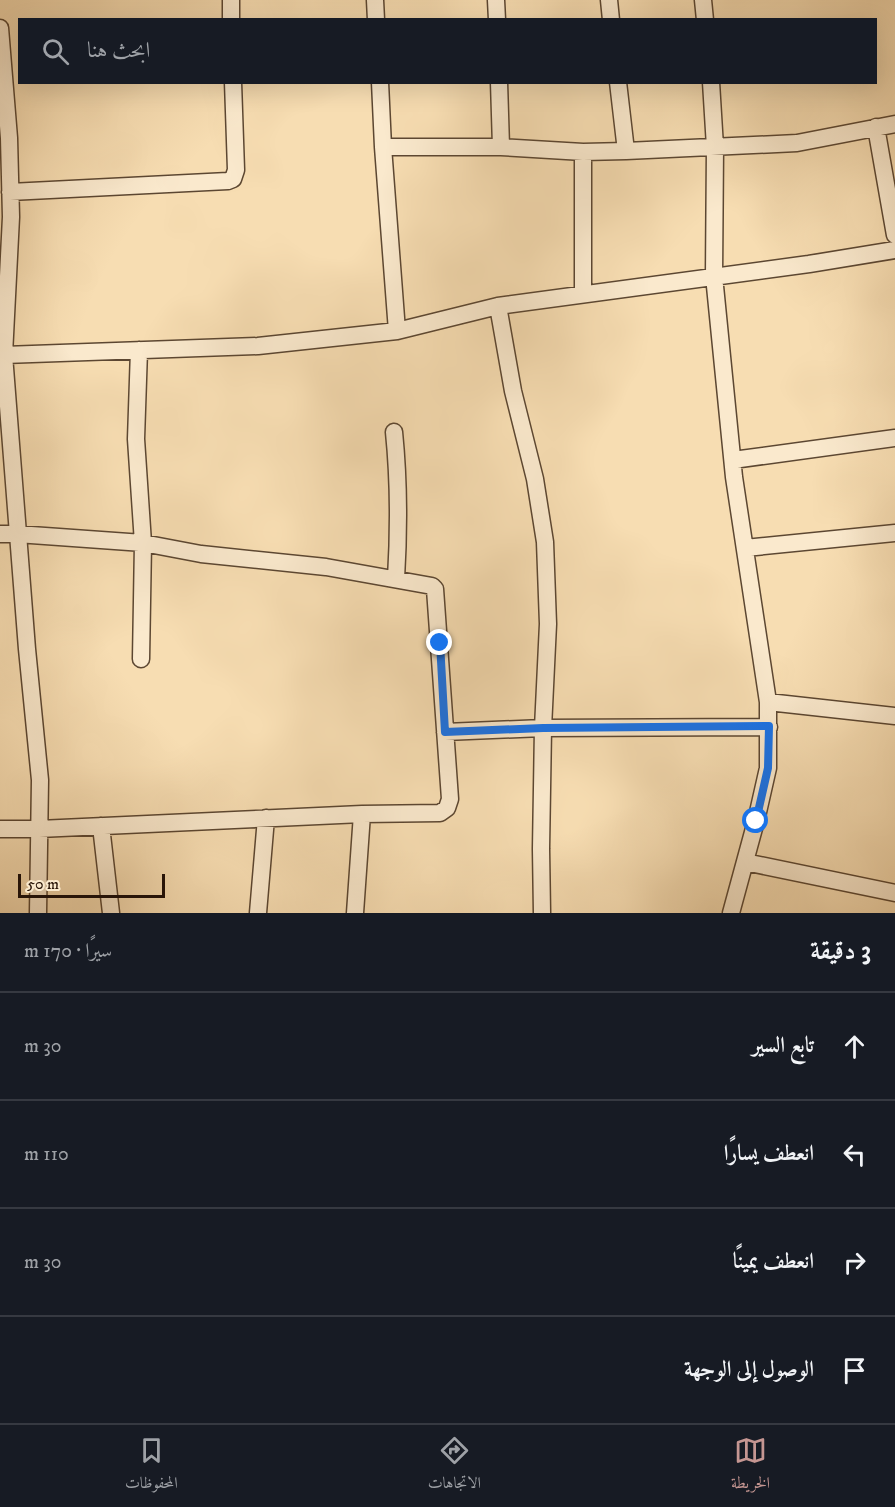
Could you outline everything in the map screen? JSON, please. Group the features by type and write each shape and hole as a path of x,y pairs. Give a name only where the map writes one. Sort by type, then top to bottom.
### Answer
{"street":[{"path":"231,0 231,18"},
{"path":"375,0 376,18"},
{"path":"496,0 497,18"},
{"path":"609,0 611,18"},
{"path":"703,0 705,18"},
{"path":"0,28 11,217 4,264 4,355 17,534 40,780 38,913"},
{"path":"10,192 233,179 236,170 233,84"},
{"path":"381,84 383,147 398,331"},
{"path":"499,84 501,147"},
{"path":"618,84 626,151"},
{"path":"711,84 715,147 714,276 733,460 768,702 769,726 768,768 746,862 731,913"},
{"path":"383,147 501,147 583,152 626,151 797,143 895,124"},
{"path":"876,128 895,235"},
{"path":"583,152 583,294"},
{"path":"4,355 258,346 398,331 498,306 809,264 895,250"},
{"path":"498,306 513,391 535,479 545,542 548,624 543,728 541,849 543,913"},
{"path":"139,350 136,439 143,543 141,659"},
{"path":"394,432 399,523 396,579"},
{"path":"733,460 895,438"},
{"path":"745,548 895,533"},
{"path":"0,534 143,543 201,554 326,567 432,586 435,589 450,799 447,808 440,813 362,814 0,829"},
{"path":"768,702 895,716"},
{"path":"445,732 543,728 769,726"},
{"path":"355,913 362,814"},
{"path":"258,913 266,818"},
{"path":"101,826 111,913"},
{"path":"746,862 895,894"}],"route":[{"path":"440,643 445,732 543,728 769,726 768,768 756,821"}]}
